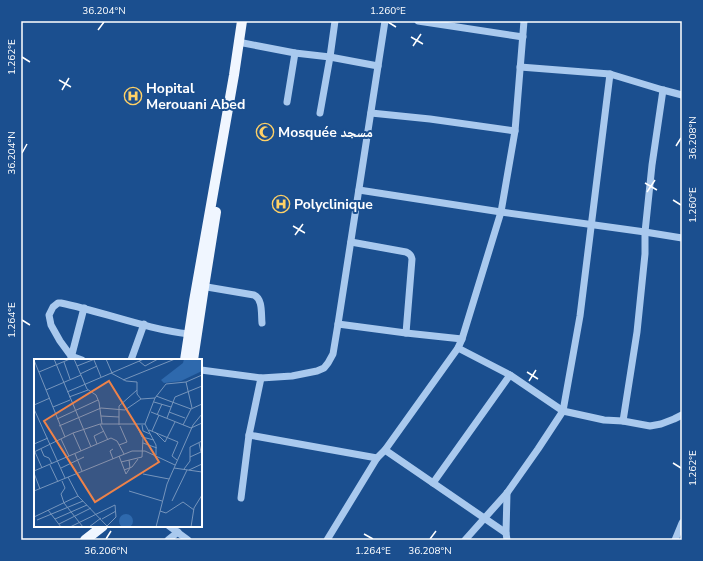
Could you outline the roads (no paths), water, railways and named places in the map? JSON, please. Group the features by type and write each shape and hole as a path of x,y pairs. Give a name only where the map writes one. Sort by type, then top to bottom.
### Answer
{"main road":[{"path":"185,359 189,334 200,286 238,75 242,21"},
{"path":"241,42 248,21"},
{"path":"193,359 200,286"},
{"path":"85,540 102,527"}],"street":[{"path":"320,113 335,21"},
{"path":"202,370 261,378 292,376 317,371 324,368 333,354 385,21"},
{"path":"418,21 522,37"},
{"path":"327,540 377,458 385,450 458,348 462,338 501,212 515,131 524,21"},
{"path":"241,42 295,53 378,66"},
{"path":"286,102 295,53"},
{"path":"520,67 610,74 682,95"},
{"path":"465,540 507,493 563,411 580,316 610,74"},
{"path":"623,421 637,332 652,165 663,90"},
{"path":"371,113 430,119 515,131"},
{"path":"359,190 682,238"},
{"path":"351,242 410,254 412,259 406,333"},
{"path":"200,286 258,296 261,307 262,323"},
{"path":"71,358 51,325 49,315 53,307 58,303 84,308 178,333 189,334"},
{"path":"71,358 84,308"},
{"path":"131,359 144,324"},
{"path":"338,324 406,333 462,338"},
{"path":"458,348 510,375 563,411 604,420 623,421 650,426 661,424 682,415"},
{"path":"433,483 510,375"},
{"path":"242,498 249,435 261,378"},
{"path":"249,435 377,458"},
{"path":"385,450 485,518 506,536"},
{"path":"506,536 507,493"},
{"path":"675,540 682,523"},
{"path":"170,527 188,540"},
{"path":"168,540 178,532"}],"place":[{"name":"Hopital Merouani Abed","path":"133,96"},
{"name":"Mosquée مسجد","path":"265,132"},
{"name":"Polyclinique","path":"281,204"}]}
